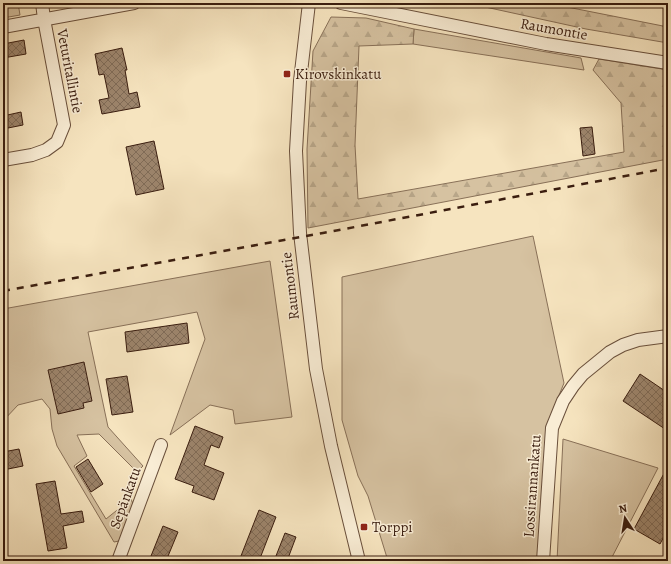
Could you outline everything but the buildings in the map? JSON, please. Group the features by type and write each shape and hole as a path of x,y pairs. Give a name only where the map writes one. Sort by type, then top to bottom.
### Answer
{"street":[{"name":"Veturitallintie","path":"3,160 32,155 46,150 58,142 64,125 42,3"},
{"path":"3,27 134,3"},
{"name":"Raumontie","path":"309,3 300,81 297,143 300,233 316,369 331,446 359,561"},
{"name":"Raumontie","path":"341,3 546,44 668,63"},
{"name":"Lossirannankatu","path":"543,561 552,428 563,402 583,374 610,352 623,345 638,340 668,336"},
{"name":"Sepänkatu","path":"118,561 161,445"}],"green space":[{"path":"3,3 18,3 20,15 3,18"},
{"path":"467,3 567,3 567,7 668,27 668,43 586,29"},
{"path":"331,17 366,18 414,29 413,44 359,46 355,145 358,199 624,152 621,103 593,70 599,59 668,70 668,159 308,228 307,149 313,51"},
{"path":"414,29 581,58 584,70 413,44"},
{"path":"533,236 564,383 549,420 541,561 388,561 368,496 358,476 342,420 342,277"},
{"path":"270,261 292,417 235,424 233,410 210,405 170,435 205,339 197,312 88,332 108,427 143,466 137,472 99,434 77,435 87,456 74,466 106,519 131,499 133,504 119,541 114,542 57,446 52,429 50,409 42,399 18,405 3,421 3,309"},
{"path":"563,439 658,468 610,561 557,561"}],"railway":[{"path":"3,291 668,168"}],"place":[{"name":"Kirovskinkatu","path":"287,74"},
{"name":"Torppi","path":"364,527"}]}
